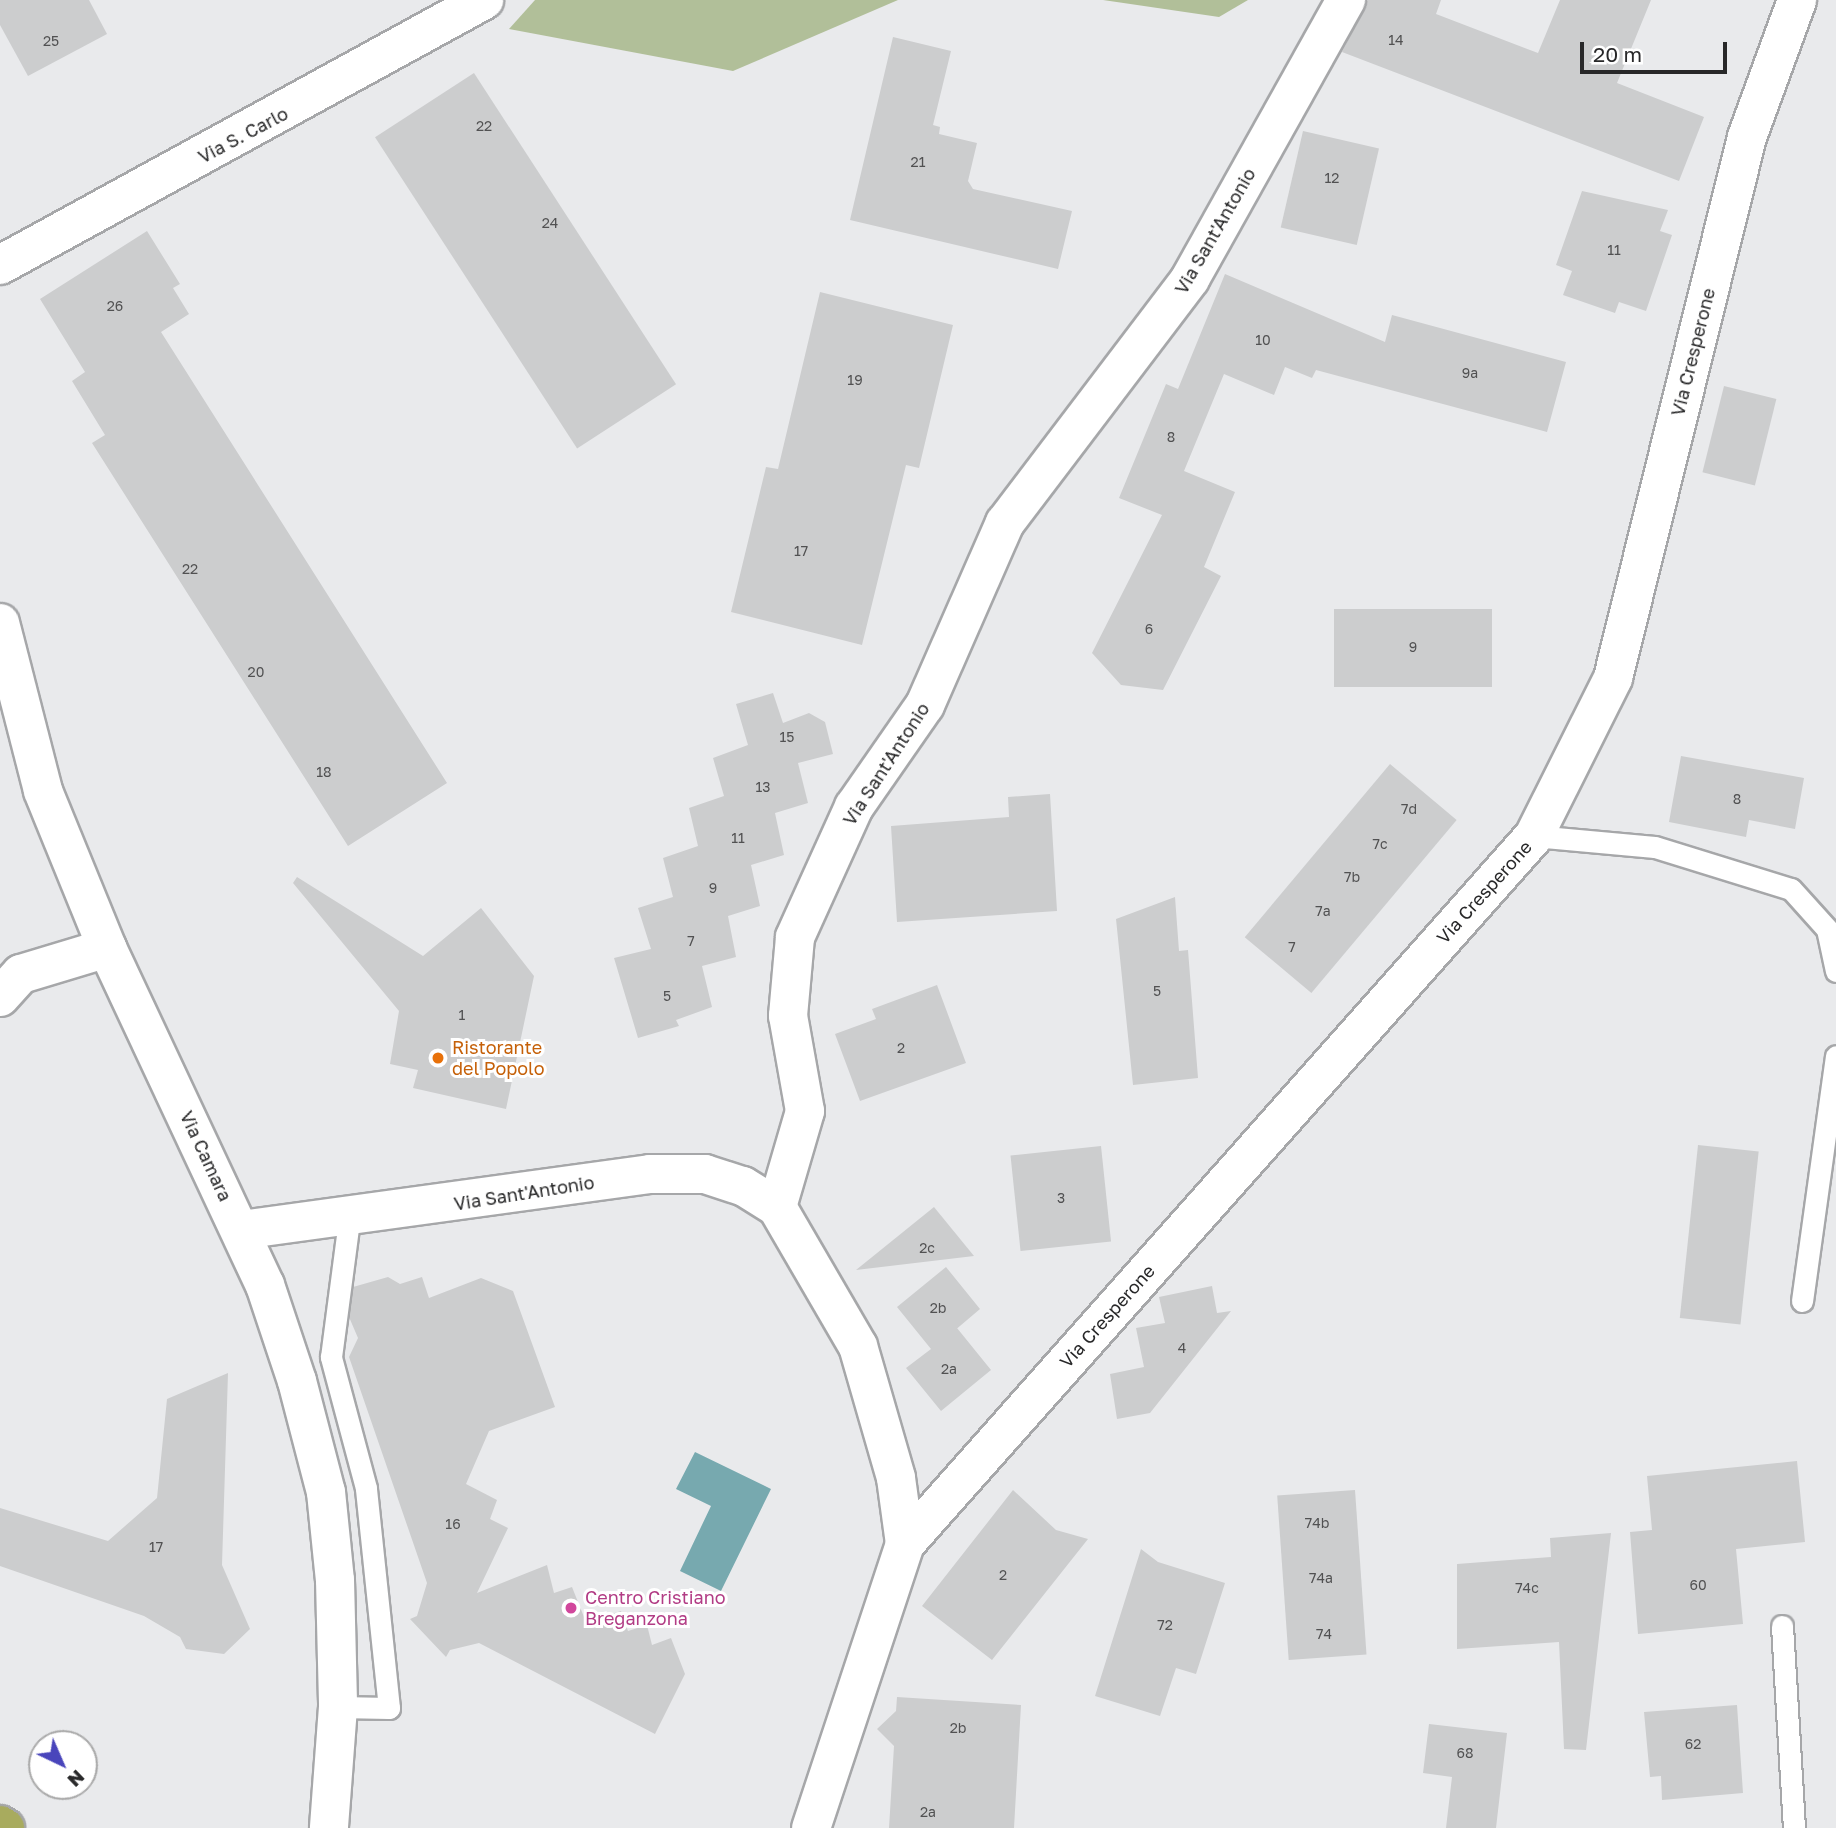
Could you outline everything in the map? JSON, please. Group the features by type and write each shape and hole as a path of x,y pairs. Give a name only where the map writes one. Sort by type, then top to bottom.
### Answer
{"highway":[{"path":"0,1825 5,1828"}],"street":[{"name":"Via S. Carlo","path":"0,265 484,0"},
{"name":"Via Sant'Antonio","path":"241,1230 349,1220 650,1174 705,1174 743,1186 777,1207 806,1111 788,1016 795,937 854,807 925,705 1005,523 1190,279 1346,0"},
{"name":"Via Cresperone","path":"811,1828 905,1544 1534,836 1613,678 1747,137 1797,0"},
{"name":"Via Camara","path":"0,623 43,791 107,948 241,1230 298,1381 326,1492 338,1707 329,1828"},
{"path":"0,997 21,974 107,948"},
{"name":"Via Cresperone","path":"777,1207 858,1346 890,1451 905,1544"},
{"name":"Via Camara","path":"308,1828 338,1707"}],"lane":[{"path":"1534,836 1655,847 1791,889 1827,929 1836,971"},
{"path":"1802,1301 1836,1056"},
{"path":"338,1707 389,1708 366,1488 331,1357 335,1289 349,1220"},
{"path":"1782,1626 1794,1828"}],"green space":[{"path":"535,0 898,0 733,71 509,29"},
{"path":"1103,0 1248,0 1219,17"}],"water":[{"path":"695,1452 771,1489 721,1591 680,1571 711,1506 676,1489"}],"building":[{"path":"0,0 89,0 107,34 28,76 0,25"},
{"path":"1368,0 1441,0 1436,14 1538,53 1560,0 1651,0 1617,83 1704,117 1679,181 1342,52"},
{"path":"893,37 951,51 933,125 940,127 939,134 977,143 968,181 973,189 1072,211 1058,269 850,220"},
{"path":"474,73 676,384 577,448 375,137"},
{"path":"1303,131 1379,149 1357,245 1281,227"},
{"path":"1582,191 1668,210 1660,231 1672,235 1646,311 1619,302 1615,313 1563,295 1572,271 1556,265"},
{"path":"147,231 180,284 173,288 189,314 161,332 447,783 348,846 92,443 105,435 72,381 85,372 40,299"},
{"path":"1225,274 1385,342 1392,315 1566,362 1547,432 1316,370 1312,378 1285,367 1274,395 1224,374 1184,471 1235,492 1204,567 1221,576 1163,690 1121,685 1092,653 1162,515 1119,498 1166,384 1178,389"},
{"path":"820,292 953,325 919,468 906,465 862,645 731,612 766,467 778,469"},
{"path":"1724,386 1776,399 1755,485 1702,472"},
{"path":"1334,609 1492,609 1492,687 1334,687"},
{"path":"773,693 783,723 809,713 825,722 833,754 798,763 808,803 775,813 784,855 751,865 760,906 728,916 736,957 702,966 712,1007 676,1020 679,1026 638,1038 614,958 651,949 638,908 673,897 663,858 698,846 689,808 724,796 713,758 748,745 736,704"},
{"path":"1681,756 1804,778 1795,829 1749,820 1746,837 1669,822"},
{"path":"1390,764 1457,820 1311,993 1245,937"},
{"path":"1050,794 1057,911 897,922 891,826 1009,817 1008,797"},
{"path":"297,877 423,956 481,908 534,976 506,1109 413,1088 418,1070 390,1064 399,1011 293,883"},
{"path":"1175,897 1179,951 1188,950 1198,1078 1133,1085 1116,919"},
{"path":"937,985 966,1063 860,1101 835,1034 876,1019 872,1009"},
{"path":"1698,1145 1759,1151 1740,1324 1680,1318"},
{"path":"1101,1146 1111,1241 1021,1251 1010,1156"},
{"path":"934,1207 974,1256 856,1270"},
{"path":"946,1267 980,1309 957,1328 991,1370 941,1411 906,1368 931,1349 897,1307"},
{"path":"388,1277 400,1284 422,1277 429,1298 481,1278 513,1291 555,1407 489,1431 466,1484 497,1500 490,1519 508,1528 477,1593 547,1565 554,1593 572,1587 586,1622 621,1611 628,1631 647,1625 652,1645 671,1638 685,1674 655,1734 479,1643 450,1650 446,1657 410,1619 417,1616 427,1583 349,1357 358,1338 349,1317 353,1287"},
{"path":"1212,1286 1217,1313 1231,1311 1150,1413 1117,1419 1110,1374 1144,1367 1136,1328 1165,1323 1159,1297"},
{"path":"228,1373 222,1565 250,1629 224,1654 186,1649 180,1637 144,1616 0,1566 0,1508 108,1541 157,1498 167,1399"},
{"path":"1797,1461 1805,1542 1736,1549 1743,1624 1638,1634 1630,1532 1652,1530 1647,1476"},
{"path":"1013,1490 1056,1530 1088,1539 992,1660 922,1606"},
{"path":"1355,1490 1367,1655 1289,1660 1277,1495"},
{"path":"1611,1533 1586,1750 1564,1749 1559,1642 1457,1649 1457,1564 1551,1557 1550,1538"},
{"path":"1141,1549 1158,1562 1225,1583 1196,1674 1176,1668 1160,1716 1095,1696"},
{"path":"897,1697 1021,1705 1014,1828 889,1828 894,1746 877,1729 896,1711"},
{"path":"1737,1705 1743,1793 1662,1800 1661,1776 1650,1777 1644,1712"},
{"path":"1429,1724 1507,1733 1496,1828 1446,1828 1452,1777 1423,1773"}],"place":[{"name":"Ristorante del Popolo","path":"438,1058"},
{"name":"Centro Cristiano Breganzona","path":"571,1608"}]}
